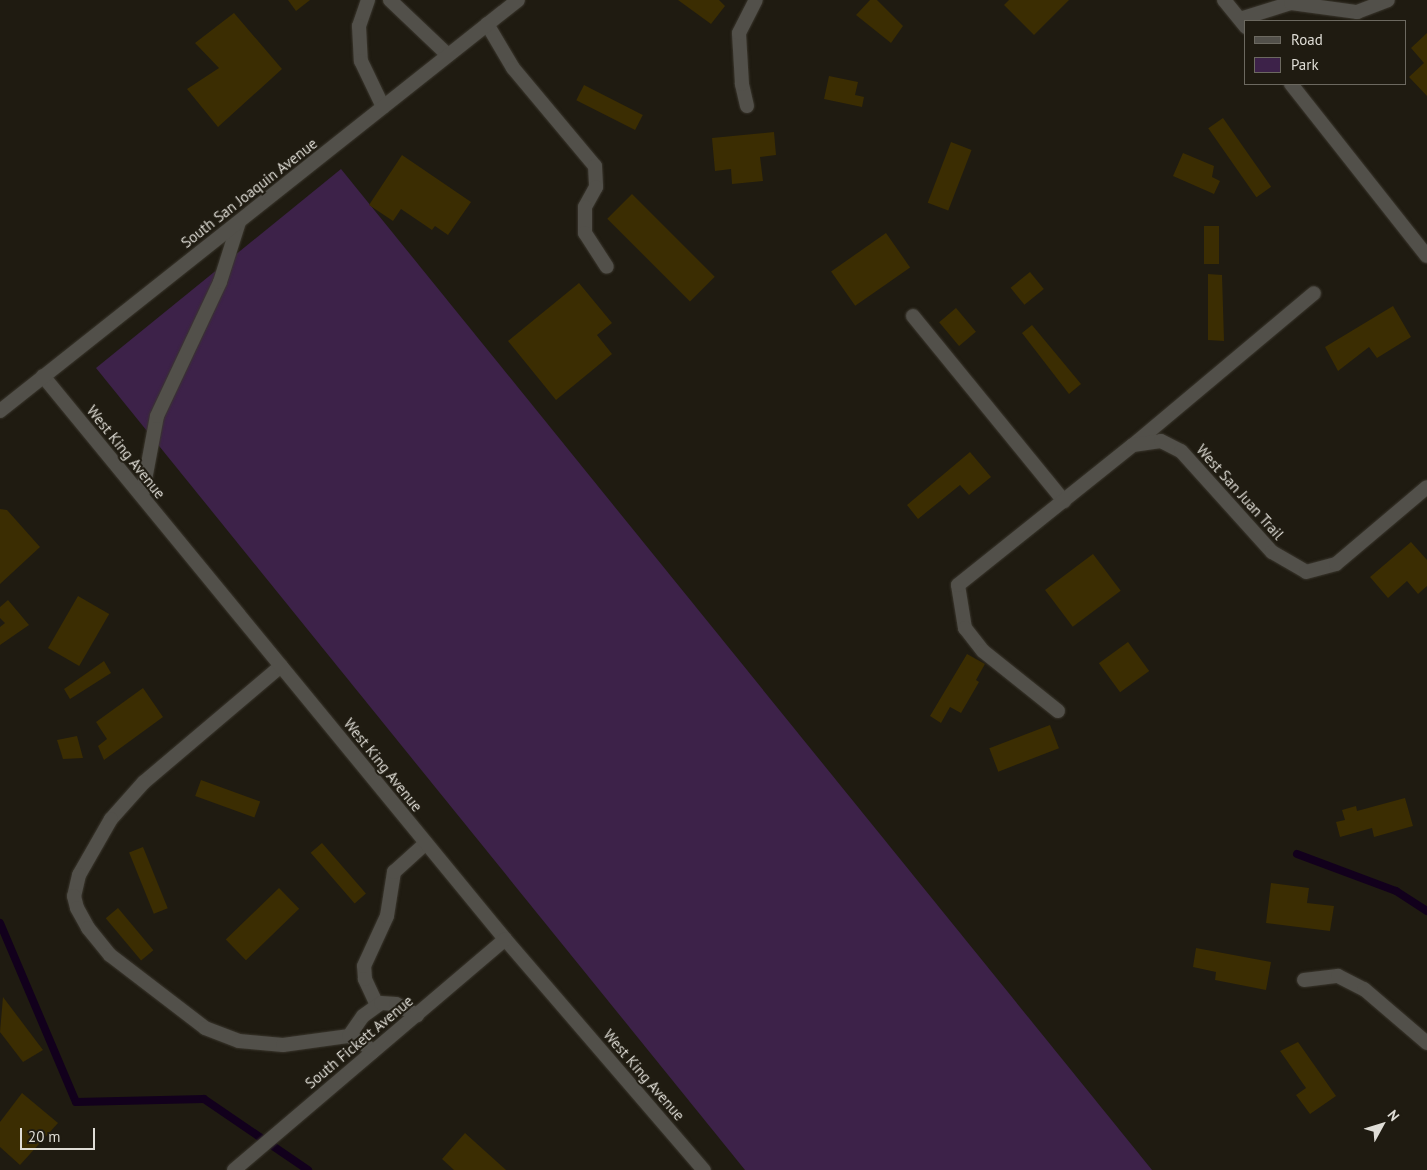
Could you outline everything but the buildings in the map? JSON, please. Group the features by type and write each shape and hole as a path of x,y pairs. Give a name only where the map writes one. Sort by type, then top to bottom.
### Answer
{"street":[{"path":"368,0 359,26 361,61 383,107"},
{"path":"390,0 448,55"},
{"name":"South San Joaquin Avenue","path":"0,411 518,0"},
{"path":"747,106 742,84 739,33 756,0"},
{"path":"1224,0 1243,23"},
{"path":"1250,20 1291,3 1357,12 1388,0"},
{"path":"487,24 513,68 595,166 596,187 585,207 585,233 607,267"},
{"path":"1292,85 1427,256"},
{"path":"142,496 157,416 220,282 239,222"},
{"path":"1133,445 1314,293"},
{"path":"912,316 1064,501"},
{"name":"West King Avenue","path":"43,376 505,939 704,1170"},
{"name":"West San Juan Trail","path":"1058,710 983,651 966,628 958,585 1133,445 1161,440 1182,451 1272,552 1306,572 1336,564 1427,487"},
{"path":"280,666 138,789 111,819 94,845 80,875 74,896 88,928 110,955 205,1028 239,1041 283,1045 349,1036 363,1043 373,1052"},
{"path":"377,1005 365,979 364,966 387,916 394,872 426,843"},
{"name":"South Fickett Avenue","path":"234,1170 505,939"},
{"path":"1304,980 1338,976 1364,989 1427,1043"},
{"path":"349,1036 363,1016 377,1005 396,1004 416,1015"}],"green space":[{"path":"341,169 1152,1170 745,1170 96,368"}],"waterway":[{"path":"1297,854 1396,891 1427,911"},
{"path":"0,923 76,1102 204,1099 308,1170"}]}
